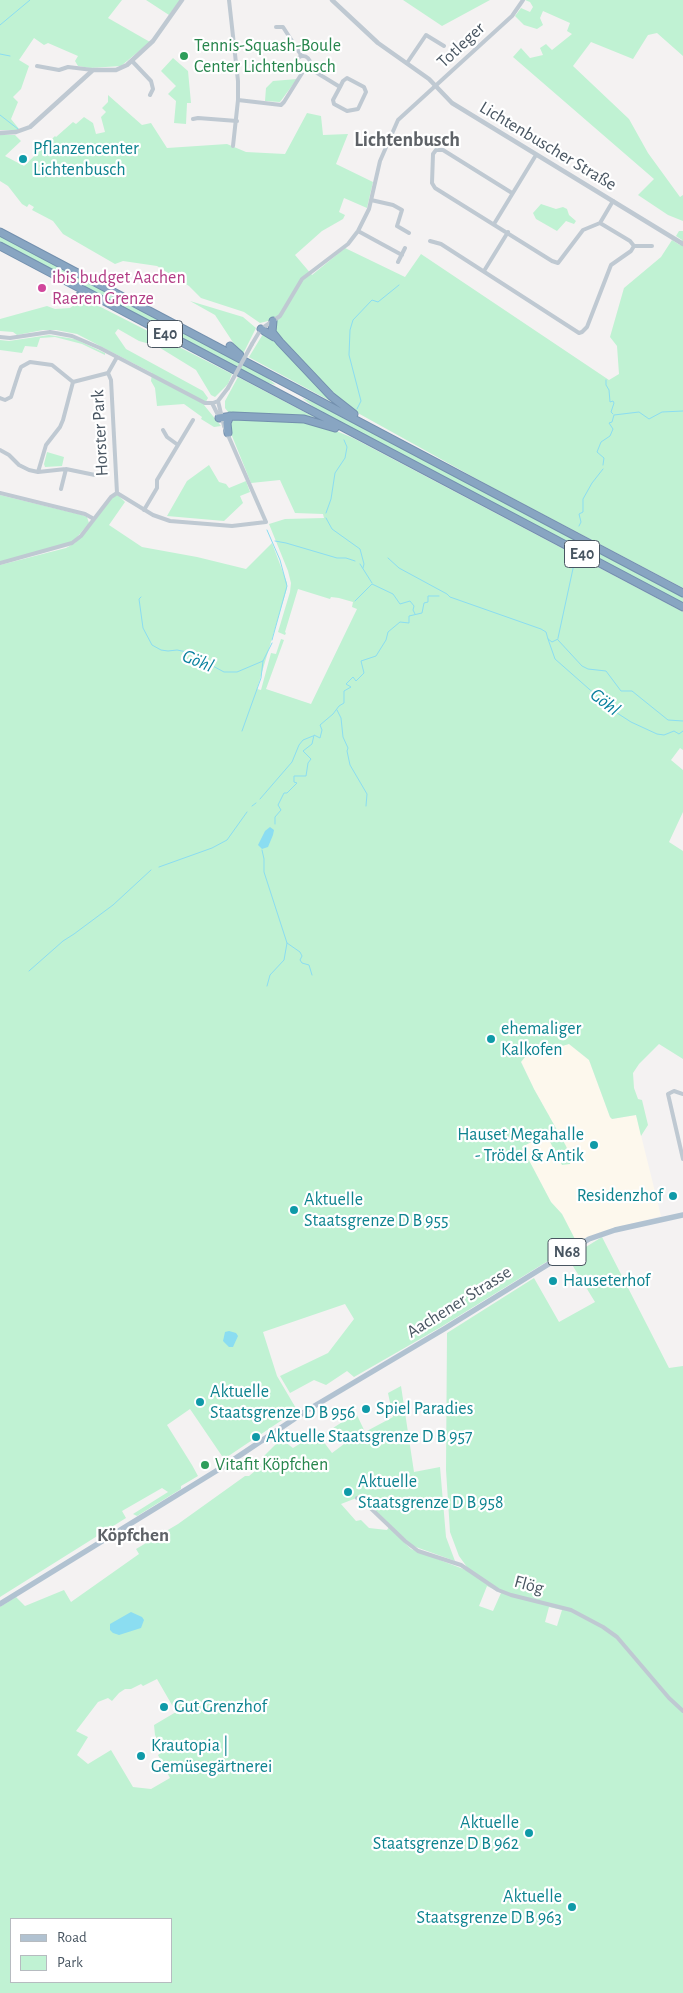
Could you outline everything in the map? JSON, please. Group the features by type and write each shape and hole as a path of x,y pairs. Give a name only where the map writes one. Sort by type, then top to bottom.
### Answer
{"highway":[{"path":"9,231 31,244 40,253"},
{"name":"E40","path":"0,232 683,593"},
{"name":"E40","path":"0,246 683,607"},
{"path":"79,296 107,303"},
{"path":"273,321 272,333 280,342 337,402 367,426"},
{"path":"261,329 280,342"},
{"path":"230,346 250,363"},
{"path":"223,418 304,419 348,430"},
{"path":"223,418 227,423 228,433"}],"main road":[{"name":"Aachener Strasse","path":"0,1604 262,1441 314,1406 436,1334 589,1239 615,1230 683,1215"}],"street":[{"path":"37,66 58,70 68,67 93,70 121,69 153,41 182,0"},
{"path":"229,0 238,81 237,121 233,146"},
{"name":"Lichtenbuscher Straße","path":"332,0 378,43 429,79 459,108 683,244"},
{"name":"Totleger","path":"261,329 282,314 302,279 348,244 358,230 372,200 380,161 398,120 437,87 512,16 523,0"},
{"path":"238,100 275,106 280,105 311,64 310,59 301,55 283,27 276,27"},
{"path":"407,63 426,35 444,46"},
{"path":"301,55 297,58 296,65 300,69 307,69 340,87"},
{"path":"132,61 151,81 153,89 150,95"},
{"path":"0,133 16,132 30,127 93,70"},
{"path":"347,78 364,87 366,92 358,109 347,111 334,104 333,100 340,87 347,78"},
{"path":"193,119 237,121"},
{"path":"512,193 443,150 436,150 433,154 433,186 558,263 564,258 583,230 600,223 613,201"},
{"path":"494,224 536,155"},
{"path":"372,200 393,205 402,210 396,226 409,233"},
{"path":"600,223 630,241 634,246"},
{"path":"358,230 402,255"},
{"path":"484,271 508,232"},
{"path":"430,241 441,244 575,331 582,332 587,328 611,265 631,251 634,246"},
{"path":"634,246 652,246"},
{"path":"398,262 406,248"},
{"path":"0,337 10,338 50,332 86,341 202,402 212,403 218,401 228,388 261,329"},
{"name":"Horster Park","path":"73,382 108,374 117,357"},
{"name":"Horster Park","path":"0,398 6,400 10,397 19,372 22,367 30,362 52,365 73,382"},
{"name":"Horster Park","path":"108,374 111,380 117,493"},
{"name":"Horster Park","path":"38,472 46,445 60,427 73,382"},
{"path":"218,401 223,418"},
{"path":"212,403 223,418"},
{"path":"144,510 157,488 157,480 193,420"},
{"path":"163,430 167,437 178,445"},
{"path":"0,563 72,544 78,539 110,497 117,493 162,519 232,526 266,522 228,433"},
{"name":"Horster Park","path":"0,450 9,455 19,465 29,470 38,472 66,470 94,475"},
{"name":"Horster Park","path":"61,489 66,470"},
{"path":"0,493 85,514 94,519"},
{"path":"683,1094 674,1091 668,1094 683,1159"},
{"name":"Flög","path":"357,1498 361,1499 418,1551 461,1565 498,1590 572,1610 604,1627 617,1637 669,1698 683,1711"}],"shaded area":[{"path":"569,1044 589,1060 610,1117 612,1119 636,1115 661,1216 603,1231 577,1243 562,1214 551,1202 522,1147 546,1134 562,1165 566,1146 534,1089 521,1061 525,1057"}],"green space":[{"path":"0,0 122,0 108,18 150,42 121,66 90,68 78,66 75,61 78,56 48,43 44,45 34,38 19,60 29,66 21,89 13,97 18,102 11,119 20,130 0,130"},
{"path":"146,0 180,0 169,15"},
{"path":"403,0 490,0 442,26"},
{"path":"525,0 683,0 683,56 657,33 648,35 633,59 591,42 573,66 629,119 648,153 680,197 683,195 683,221 668,215 638,195 654,179 513,57 521,48 530,58 543,55 540,48 546,44 552,50 572,34 567,31 570,23 543,11 540,18 543,25 537,29 524,25 515,16 521,8 530,12 533,7 530,2"},
{"path":"173,58 188,71 191,103 187,103 186,124 174,123 176,101 168,94 176,86 161,71"},
{"path":"297,79 280,102 265,101 266,88 273,81"},
{"path":"108,95 142,125 151,123 167,148 227,144 246,152 285,154 307,113 321,116 323,135 348,134 336,164 373,182 367,208 344,198 339,212 345,215 343,219 322,231 295,255 312,275 345,248 405,277 421,254 609,380 619,374 617,346 610,337 624,288 661,257 672,240 680,245 682,240 676,236 679,231 683,231 683,588 493,488 356,412 339,398 276,335 274,326 268,321 260,323 244,312 201,298 189,286 157,266 123,261 115,264 63,234 53,221 32,210 34,207 29,204 27,207 22,204 8,186 0,181 0,135 15,135 21,141 5,156 24,166 55,136 73,122 76,124 84,117 93,123 96,134 105,132 101,117 106,112 102,108 108,102"},
{"path":"541,204 556,209 563,207 567,209 569,215 576,221 574,224 566,221 557,231 536,219 533,213"},
{"path":"0,234 264,375 276,385 257,380 0,243"},
{"path":"81,300 89,301 232,374 228,384 215,397 211,395 196,370 157,346 139,341 118,329 115,333 126,349 203,391 208,398 204,405 221,426 214,427 201,419 202,417 184,404 157,406 155,388 151,381 152,373 77,334 56,330 43,330 17,335 13,332 0,331 0,319 47,306 55,309 70,308"},
{"path":"190,301 243,317 256,328 243,354 238,350 215,315"},
{"path":"263,334 270,337 332,402 243,354 249,357"},
{"path":"49,335 75,339 105,353 105,355 82,344 55,337 40,338 37,347 25,346 22,353 0,350 0,340 9,341"},
{"path":"238,377 314,417 228,412 225,408 225,401"},
{"path":"302,398 327,407 683,595 683,604 319,411"},
{"path":"235,419 298,421 327,427 353,438 683,612 683,750 680,748 671,760 683,770 683,812 669,842 683,851 683,1059 659,1044 639,1064 633,1073 634,1088 638,1099 642,1100 648,1125 641,1136 636,1115 612,1119 610,1117 589,1060 569,1044 525,1057 521,1062 566,1146 571,1158 570,1164 562,1165 546,1134 522,1147 551,1202 562,1214 577,1243 441,1327 354,1377 347,1371 326,1385 314,1380 290,1393 280,1376 328,1353 354,1319 345,1304 263,1332 277,1376 297,1410 224,1459 190,1409 167,1425 198,1476 181,1486 181,1489 137,1516 133,1514 168,1492 162,1488 122,1511 126,1518 0,1597 0,565 66,548 75,543 111,497 117,494 125,502 109,525 142,547 197,557 246,569 272,543 287,583 287,588 257,689 261,690 271,653 276,654 281,639 284,640 266,689 311,704 357,609 352,607 353,602 339,598 331,597 330,599 298,589 286,633 285,635 278,632 291,583 269,524 285,519 324,518 323,514 295,513 280,480 251,483 230,431 230,423"},
{"path":"47,452 64,457 62,466 45,467"},
{"path":"209,465 219,482 226,484 229,488 246,481 250,492 240,496 243,503 224,521 167,516 187,481"},
{"path":"0,495 82,515 87,517 89,523 73,542 0,562"},
{"path":"602,1237 669,1368 683,1366 683,1993 0,1993 0,1607 16,1597 25,1606 64,1590 71,1602 139,1554 136,1549 178,1524 245,1476 249,1476 266,1462 263,1457 279,1441 285,1442 293,1448 317,1433 332,1453 344,1444 333,1428 356,1413 365,1432 393,1417 388,1393 401,1386 414,1472 440,1467 446,1537 455,1561 413,1546 359,1497 341,1504 356,1521 361,1520 369,1528 387,1530 389,1527 411,1549 466,1570 467,1567 459,1556 450,1532 446,1470 447,1333 534,1278 559,1322 595,1302 568,1258","holes":["487,1586 501,1593 493,1611 479,1606","549,1607 562,1610 557,1626 545,1622","157,1679 176,1712 154,1725 155,1735 163,1751 158,1755 170,1778 151,1789 133,1787 111,1750 88,1764 77,1755 88,1737 76,1731 98,1702 108,1698 112,1701 125,1689 131,1689 141,1684 143,1686"]}],"water":[{"path":"270,827 274,830 273,835 268,847 262,849 258,845 265,831"},
{"path":"225,1332 236,1333 238,1336 233,1347 229,1347 223,1341"},
{"path":"131,1612 142,1617 144,1620 141,1628 119,1635 110,1630 110,1624"}],"waterway":[{"path":"0,25 30,0"},
{"path":"0,54 10,56"},
{"path":"0,115 18,129"},
{"name":"Göhl","path":"357,409 361,401 349,355 350,330 353,320 372,300 378,302 399,285"},
{"path":"606,380 610,402 613,401 614,403 611,412 613,414"},
{"name":"Göhl","path":"603,465 604,458 597,452 601,442 610,436 613,429 609,423 612,422 614,415 639,412 649,419 662,412 683,411"},
{"name":"Göhl","path":"326,513 331,499 335,473 345,458 347,447 344,440"},
{"name":"Göhl","path":"579,526 581,522 579,514 583,512 583,499 603,469"},
{"name":"Göhl","path":"326,518 332,529 360,549 364,564 363,568"},
{"path":"267,530 280,560 287,586 272,640"},
{"path":"275,541 355,561"},
{"name":"Göhl","path":"388,558 399,568 450,597 541,629 546,632 548,639 552,642 558,639"},
{"path":"360,564 372,583"},
{"name":"Göhl","path":"558,638 574,564"},
{"name":"Göhl","path":"355,601 372,584 393,594 400,604 410,601 414,606 415,614"},
{"name":"Göhl","path":"275,824 275,817 281,810 278,805 284,793 287,793 297,783 294,782 294,776 306,776 308,763 311,759 303,751 312,744 314,735 320,738 322,730 320,725 344,703 344,691 351,687 346,684 353,677 356,681 364,673 361,661 376,656 386,640 388,632 400,622 409,623 409,616 422,613 424,603 428,602 428,596 439,596"},
{"name":"Göhl","path":"141,597 139,599 143,628 152,645 161,650 187,652 224,672 237,672 263,661 272,643"},
{"name":"Göhl","path":"548,639 555,659 614,711 631,722 657,734 664,735 674,731 679,734 683,731"},
{"name":"Göhl","path":"558,640 582,666 588,669 606,671 621,691 632,691 668,720 683,721"},
{"name":"Göhl","path":"242,731 261,678 263,661"},
{"name":"Göhl","path":"337,710 341,718 343,737 348,748 350,765 367,794 366,806"},
{"path":"260,799 292,762 303,740 313,736"},
{"path":"252,806 256,803"},
{"path":"159,867 212,848 227,840 247,812"},
{"path":"262,850 264,872 287,943 284,960 270,975 267,986"},
{"path":"29,971 63,941 113,905 151,870"},
{"path":"287,943 300,952 302,956 300,960 302,963 309,965 312,975"}],"place":[{"name":"Tennis-Squash-Boule Center Lichtenbusch","path":"184,56"},
{"name":"Pflanzencenter Lichtenbusch","path":"23,159"},
{"name":"ibis budget Aachen Raeren Grenze","path":"42,288"},
{"name":"ehemaliger Kalkofen","path":"491,1039"},
{"name":"Hauset Megahalle - Trödel & Antik","path":"594,1145"},
{"name":"Residenzhof","path":"673,1196"},
{"name":"Aktuelle Staatsgrenze D B 955","path":"294,1210"},
{"name":"Hauseterhof","path":"553,1281"},
{"name":"Aktuelle Staatsgrenze D B 956","path":"200,1402"},
{"name":"Spiel Paradies","path":"366,1409"},
{"name":"Aktuelle Staatsgrenze D B 957","path":"256,1437"},
{"name":"Vitafit Köpfchen","path":"205,1465"},
{"name":"Aktuelle Staatsgrenze D B 958","path":"348,1492"},
{"name":"Gut Grenzhof","path":"164,1707"},
{"name":"Krautopia | Gemüsegärtnerei","path":"141,1756"},
{"name":"Aktuelle Staatsgrenze D B 962","path":"529,1833"},
{"name":"Aktuelle Staatsgrenze D B 963","path":"572,1907"}],"district":[{"name":"Lichtenbusch","path":"407,140"},
{"name":"Köpfchen","path":"133,1535"}]}
